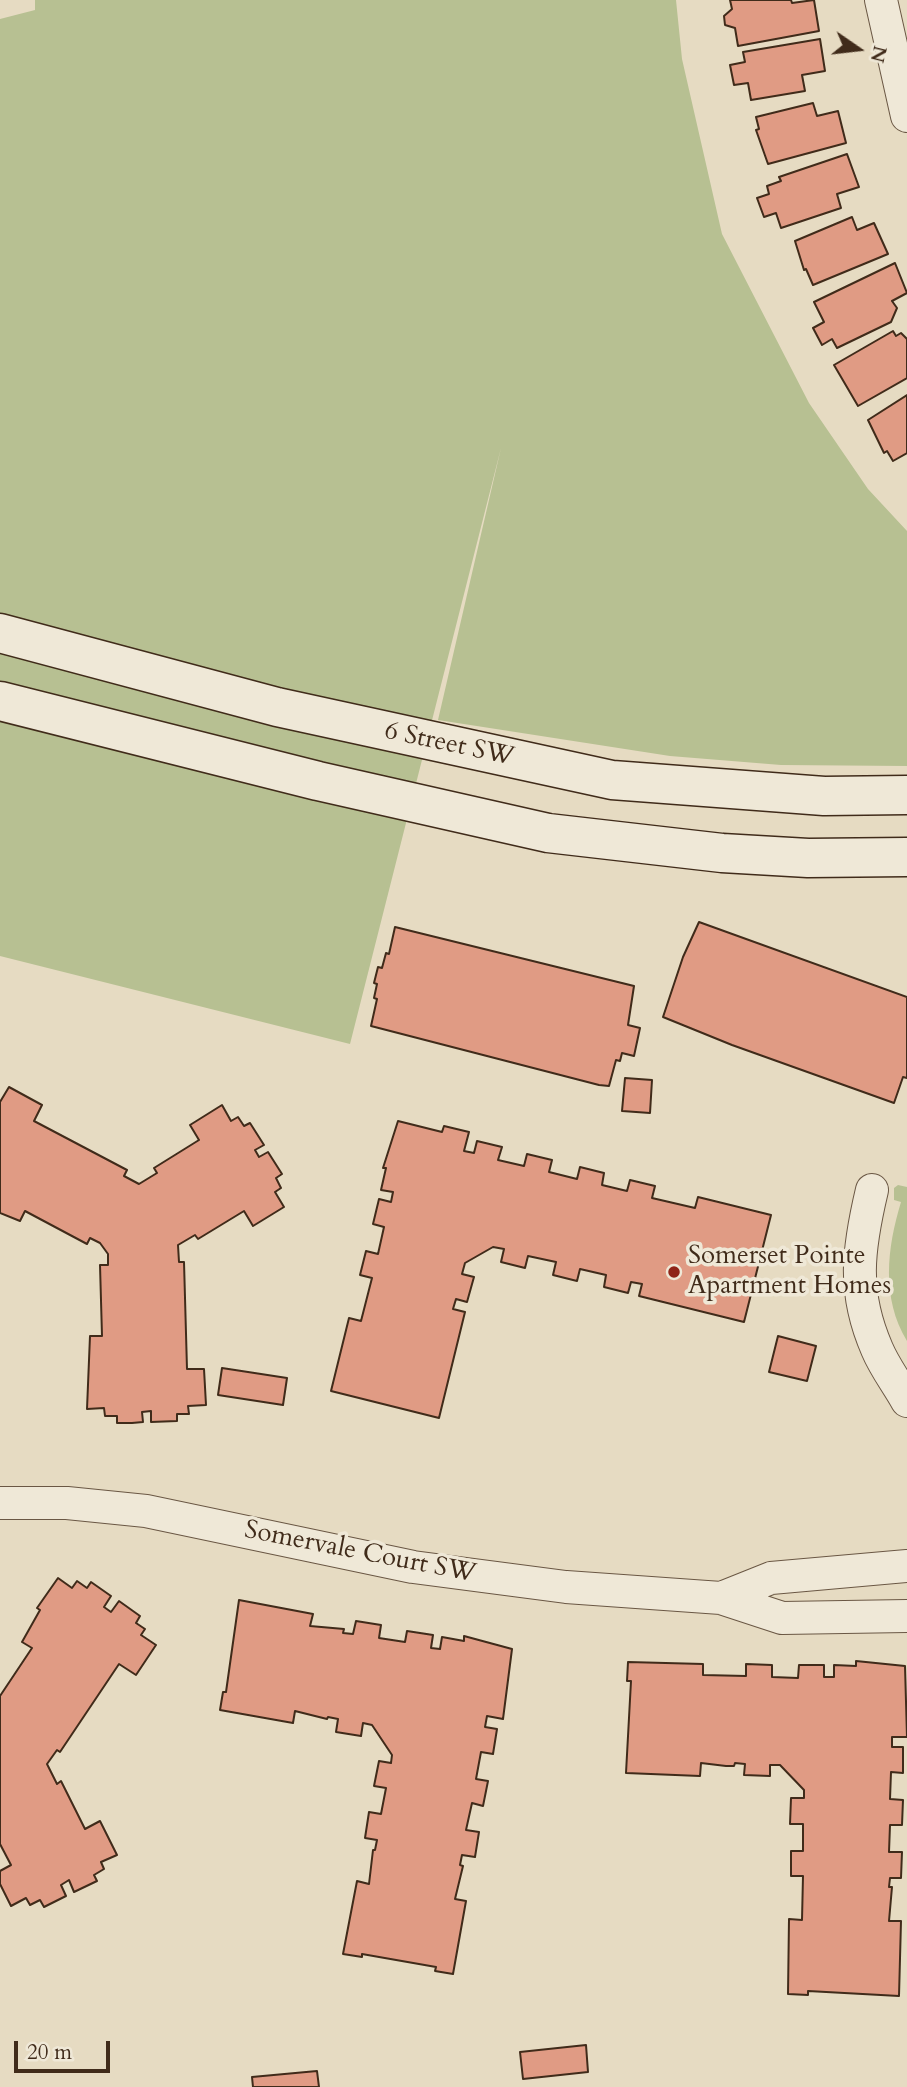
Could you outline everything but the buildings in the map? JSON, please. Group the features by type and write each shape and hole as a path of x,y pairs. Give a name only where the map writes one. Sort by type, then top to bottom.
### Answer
{"main road":[{"name":"6 Street SW","path":"0,633 277,707 612,780 824,796 907,795"},
{"path":"0,701 318,781 548,833 722,853 808,858 907,857"}],"street":[{"path":"881,0 907,116"},
{"path":"872,1190 859,1242 859,1294 878,1350 907,1401"},
{"name":"Somervale Court SW","path":"0,1503 105,1506 221,1526 414,1567 566,1587 721,1598 782,1618 907,1616"},
{"name":"Somervale Court SW","path":"721,1598 771,1578 907,1566"}],"green space":[{"path":"35,0 676,0 682,59 722,234 809,403 868,489 907,531 907,766 781,765 670,756 438,720 501,448 350,1044 0,956 0,19 35,10"},
{"path":"898,1185 907,1187 907,1341 893,1308 889,1273 892,1237 901,1202 894,1200 894,1188"}],"place":[{"name":"Somerset Pointe Apartment Homes","path":"674,1272"}]}
